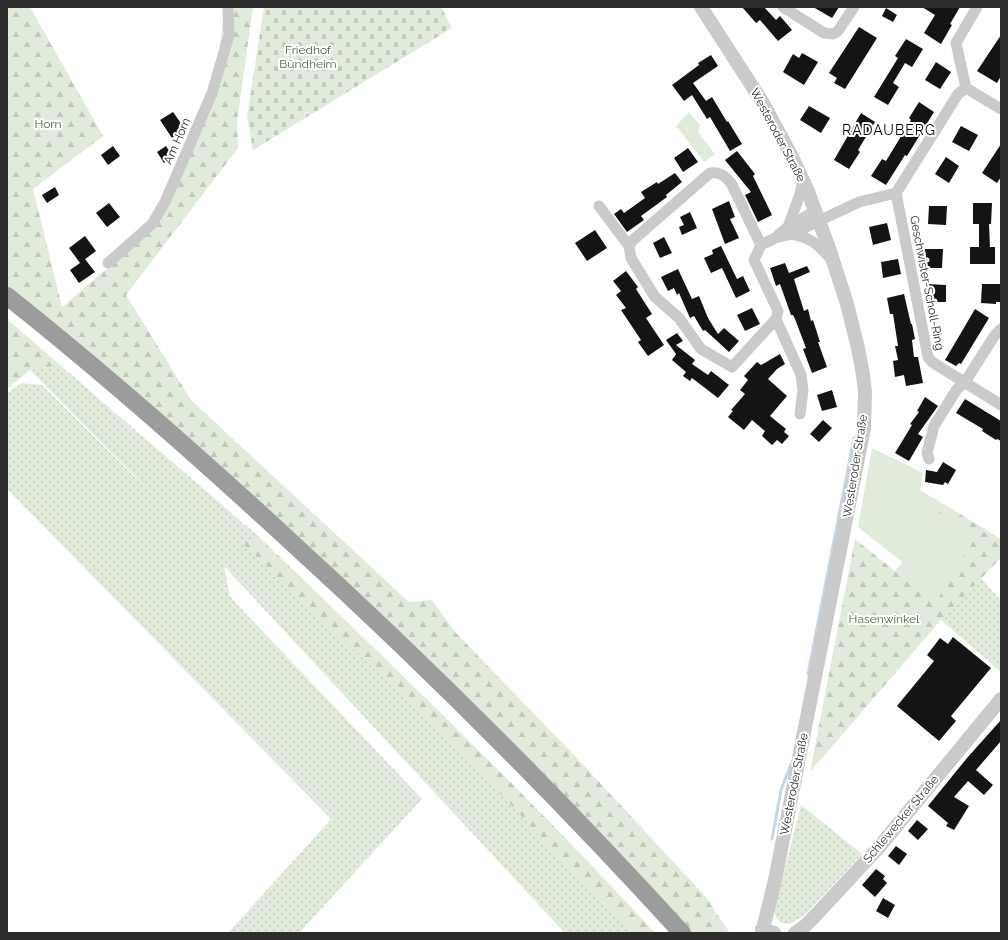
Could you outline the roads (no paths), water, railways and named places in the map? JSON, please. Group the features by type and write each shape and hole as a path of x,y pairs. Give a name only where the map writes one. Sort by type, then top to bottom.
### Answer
{"highway":[{"path":"7,296 15,311 225,481 361,606 514,757 605,850 682,933"},
{"path":"70,354 350,611 436,694 536,794 621,882 667,933"}],"street":[{"name":"Am Horn","path":"108,263 152,224 165,202 212,93 229,35 228,7"},
{"name":"Westeroder Straße","path":"701,7 763,103 803,180 847,304 863,375 865,392 864,428 766,932"},
{"path":"783,7 790,13 824,33 833,34 838,31 854,7"},
{"path":"977,7 956,44 966,88 1001,109"},
{"path":"599,206 629,246 632,258 655,297 679,318 701,349 732,367 776,319 778,311 754,260 761,245 817,216 859,202 896,193 958,94 966,88"},
{"path":"629,246 633,240 710,173 719,172 731,183 761,245"},
{"path":"790,230 803,180"},
{"name":"Geschwister-Scholl-Ring","path":"896,193 926,352 932,362 1001,405"},
{"path":"790,230 812,240 833,261"},
{"path":"776,319 801,375 803,390 800,414"},
{"path":"929,460 927,453 934,426 957,389 965,382 995,334 1001,330"},
{"name":"Schlewecker Straße","path":"795,933 810,921 880,846 1001,699"}],"waterway":[{"path":"808,674 854,438"},
{"path":"772,839 781,790 791,764"}],"district":[{"name":"RADAUBERG","path":"889,130"}],"park label":[{"name":"Friedhof Bündheim","path":"308,57"},
{"name":"Horn","path":"48,124"},
{"name":"Hasenwinkel","path":"884,619"}]}
